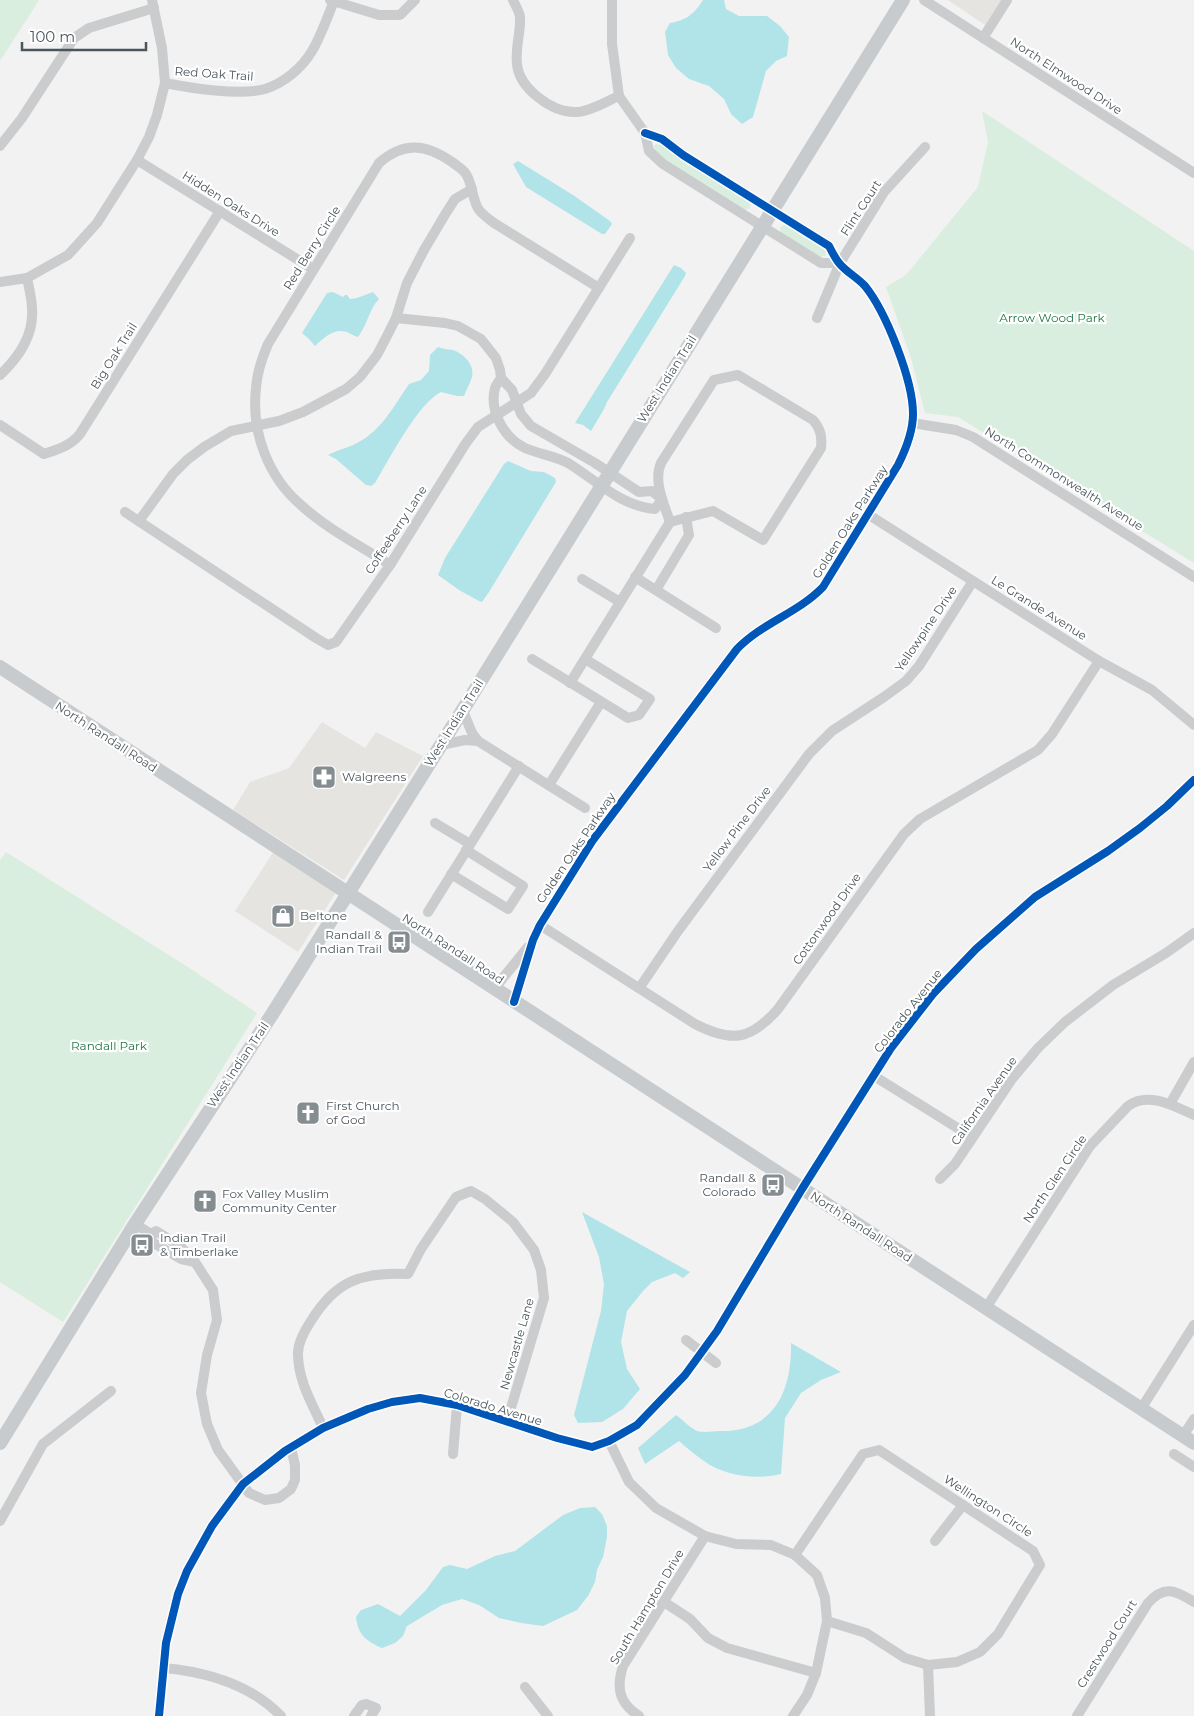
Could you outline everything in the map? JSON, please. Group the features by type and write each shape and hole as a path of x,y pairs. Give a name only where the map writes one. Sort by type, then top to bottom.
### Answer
{"main road":[{"name":"West Indian Trail","path":"0,1443 135,1224 348,894 903,0"},
{"name":"North Randall Road","path":"0,667 1189,1440"}],"street":[{"path":"332,1 379,15 400,15 415,0"},
{"path":"512,0 520,17 516,49 517,66 520,77 533,94 556,108 576,112 597,106 619,96"},
{"path":"612,0 612,44 619,96 645,133 649,151 663,164 821,263 840,263"},
{"name":"North Elmwood Drive","path":"924,0 1194,173"},
{"path":"983,38 1007,0"},
{"name":"Red Oak Trail","path":"165,83 248,92 274,85 300,68 312,50 332,1"},
{"path":"0,146 22,118 74,38 89,28 153,4 162,48 165,83 152,130 137,160 96,223 68,255 27,278 0,282"},
{"name":"Golden Oaks Parkway","path":"514,1002 533,940 540,925 593,840 728,659 744,641 816,595 832,575 905,451 912,423 910,387 883,315 864,285 840,263 829,246 683,155 662,139 645,133"},
{"name":"Flint Court","path":"817,318 840,263 884,192 925,147"},
{"name":"Red Berry Circle","path":"390,565 300,505 281,483 266,460 257,425 255,407 256,387 262,358 268,344 312,269 380,163 389,154 408,148 433,150 465,172 469,178 480,211 494,223 599,288"},
{"name":"Hidden Oaks Drive","path":"137,160 312,269"},
{"path":"139,521 173,474 204,447 231,431 279,421 304,412 346,389 360,377 377,355 396,318 407,283 424,250 455,199 472,189"},
{"name":"Big Oak Trail","path":"0,425 44,454 67,447 74,441 220,211"},
{"name":"Coffeeberry Lane","path":"124,512 308,633 328,645 336,642 340,639 390,565 466,442 478,427 531,393 545,374 630,238"},
{"path":"0,375 12,363 23,347 30,329 32,311 27,278"},
{"path":"396,318 445,323 458,326 470,332 490,349 500,370 501,378 512,390 521,414 537,431 639,492 652,491 662,499"},
{"path":"570,683 670,522 708,511 717,512 763,540 821,448 822,437 818,426 813,420 738,375 714,380 657,473 662,499 670,522"},
{"path":"501,378 495,388 495,415 514,441 537,453 566,462 587,475 601,487 642,508 655,509 662,499"},
{"name":"North Commonwealth Avenue","path":"912,423 956,430 973,437 1194,577"},
{"name":"Le Grande Avenue","path":"869,515 1099,661 1152,690 1194,725"},
{"path":"656,590 689,535 686,517"},
{"path":"636,577 716,628"},
{"path":"582,579 620,602"},
{"name":"Yellowpine Drive","path":"873,704 906,681 919,666 973,581"},
{"path":"532,659 628,718 639,715 650,699 585,659"},
{"name":"Cottonwood Drive","path":"540,925 640,987 695,1024 724,1036 750,1033 766,1023 778,1009 904,834 920,819 1038,750 1052,734 1099,661"},
{"path":"549,785 601,702"},
{"name":"Yellow Pine Drive","path":"640,987 678,931 809,754 832,731 873,704"},
{"path":"462,711 472,733 478,741 585,808"},
{"path":"441,745 465,740 478,741"},
{"path":"428,912 519,766"},
{"name":"Colorado Avenue","path":"159,1716 166,1643 187,1571 212,1526 243,1484 291,1448 324,1428 368,1409 392,1402 420,1398 457,1405 557,1438 592,1447 609,1441 637,1425 685,1375 717,1331 802,1189 891,1048 933,994 976,949 1035,897 1108,851 1140,828 1194,780"},
{"path":"435,823 523,886 508,909 451,874"},
{"name":"California Avenue","path":"940,1179 955,1164 1012,1079 1038,1048 1065,1022 1113,985 1166,953 1194,933"},
{"name":"Golden Oaks Parkway","path":"494,989 533,940"},
{"path":"1170,1104 1194,1062"},
{"path":"874,1076 972,1137"},
{"name":"North Glen Circle","path":"986,1308 1090,1146 1113,1120 1135,1101 1143,1100 1170,1104 1194,1115"},
{"name":"Newcastle Lane","path":"324,1428 300,1378 297,1354 306,1330 321,1305 340,1287 363,1276 383,1273 408,1274 421,1250 456,1197 471,1191 485,1199 513,1222 534,1250 541,1270 544,1298 508,1421"},
{"path":"135,1224 151,1234 156,1231 180,1246 195,1262 213,1290 217,1320 207,1354 201,1393 207,1424 218,1450 254,1496 265,1500 279,1498 291,1489 295,1480 295,1465 291,1448"},
{"path":"1141,1409 1194,1325"},
{"path":"686,1340 716,1363"},
{"path":"0,1521 43,1444 111,1391"},
{"path":"453,1454 457,1405"},
{"path":"1189,1440 1194,1419"},
{"path":"609,1441 629,1482 656,1508 705,1536 736,1544 771,1545 795,1555 817,1575 825,1598 826,1621 816,1673 807,1695 793,1716"},
{"name":"Wellington Circle","path":"795,1555 863,1454 879,1450 1034,1551 1040,1565 998,1634 980,1652 957,1662 928,1665 905,1658 866,1633 826,1621"},
{"path":"1174,1454 1194,1467"},
{"path":"935,1540 963,1505"},
{"name":"South Hampton Drive","path":"639,1716 625,1712 624,1702 620,1693 619,1678 623,1666 705,1536"},
{"name":"Crestwood Court","path":"1077,1716 1148,1603 1155,1595 1173,1590 1194,1602"},
{"path":"664,1602 690,1619 708,1638 727,1648 816,1673"},
{"path":"928,1665 930,1716"},
{"path":"164,1668 194,1671 227,1681 253,1694 281,1716"},
{"path":"525,1687 548,1716"},
{"path":"354,1716 362,1705 366,1704 374,1712"}],"shaded area":[{"path":"948,0 1001,0 985,25"},
{"path":"322,722 365,748 376,732 423,756 344,880 233,810 250,782 289,768"},
{"path":"274,851 337,891 298,952 235,911"}],"green space":[{"path":"0,0 39,0 0,61"},
{"name":"Arrow Wood Park","path":"982,111 1194,251 1194,563 958,417 925,413 911,358 886,287 906,275 978,187 988,142"},
{"path":"656,144 661,145 749,201 751,203 750,208 745,210 669,163 655,151 654,146"},
{"path":"784,225 824,249 825,256 819,257 781,233 780,228"},
{"name":"Randall Park","path":"6,852 257,1013 63,1322 0,1282 0,860"}],"water":[{"path":"703,0 724,0 726,9 739,16 767,16 780,26 789,37 787,56 776,61 766,71 753,117 742,124 731,114 724,99 709,86 689,79 676,68 668,55 665,32 670,23 689,16"},
{"path":"518,161 573,195 610,221 612,224 605,234 602,234 526,187 513,164"},
{"path":"674,265 686,273 685,276 591,431 583,425 575,423"},
{"path":"333,292 343,297 347,295 350,299 373,292 379,299 358,337 347,332 337,331 329,334 315,346 302,333 327,293"},
{"path":"438,347 457,352 465,357 470,364 472,377 464,396 441,392 432,398 414,419 375,483 371,486 366,485 336,459 328,455 357,443 373,432 409,384 421,380 429,371 430,355"},
{"path":"508,461 531,471 544,472 555,478 556,482 482,602 459,590 438,575 445,558 504,464"},
{"path":"582,1212 690,1272 683,1278 675,1273 652,1282 627,1311 621,1342 627,1369 640,1389 623,1409 602,1422 578,1423 574,1415 601,1311 604,1284 599,1257"},
{"path":"791,1343 841,1372 821,1380 801,1393 785,1418 781,1474 761,1477 721,1470 701,1459 679,1441 645,1464 638,1448 676,1415 699,1432 739,1429 754,1424 767,1416 783,1392 788,1377"},
{"path":"595,1507 602,1514 607,1526 607,1537 595,1582 588,1596 577,1610 543,1626 499,1618 479,1605 462,1599 442,1605 407,1626 403,1636 395,1643 382,1648 371,1643 361,1633 356,1617 361,1610 378,1604 400,1616 426,1590 443,1567 450,1565 467,1569 495,1556 515,1551 563,1515 580,1508"}],"cycle path":[{"path":"514,1002 533,940 540,925 593,840 737,649 757,632 803,604 823,587 898,465 912,427 912,400 903,365 889,329 865,286 842,266 829,246 683,155 662,139 645,133"},
{"path":"159,1716 166,1643 178,1594 187,1571 212,1526 243,1484 285,1451 323,1428 368,1409 392,1402 420,1398 457,1405 557,1438 592,1447 609,1441 637,1425 685,1375 717,1331 802,1189 891,1048 933,994 976,949 1035,897 1108,851 1140,828 1194,780"}],"place":[{"name":"Walgreens","path":"324,777"},
{"name":"Beltone","path":"283,916"},
{"name":"Randall & Indian Trail","path":"399,942"},
{"name":"First Church of God","path":"308,1113"},
{"name":"Randall & Colorado","path":"773,1185"},
{"name":"Fox Valley Muslim Community Center","path":"205,1201"},
{"name":"Indian Trail & Timberlake","path":"142,1245"}]}
